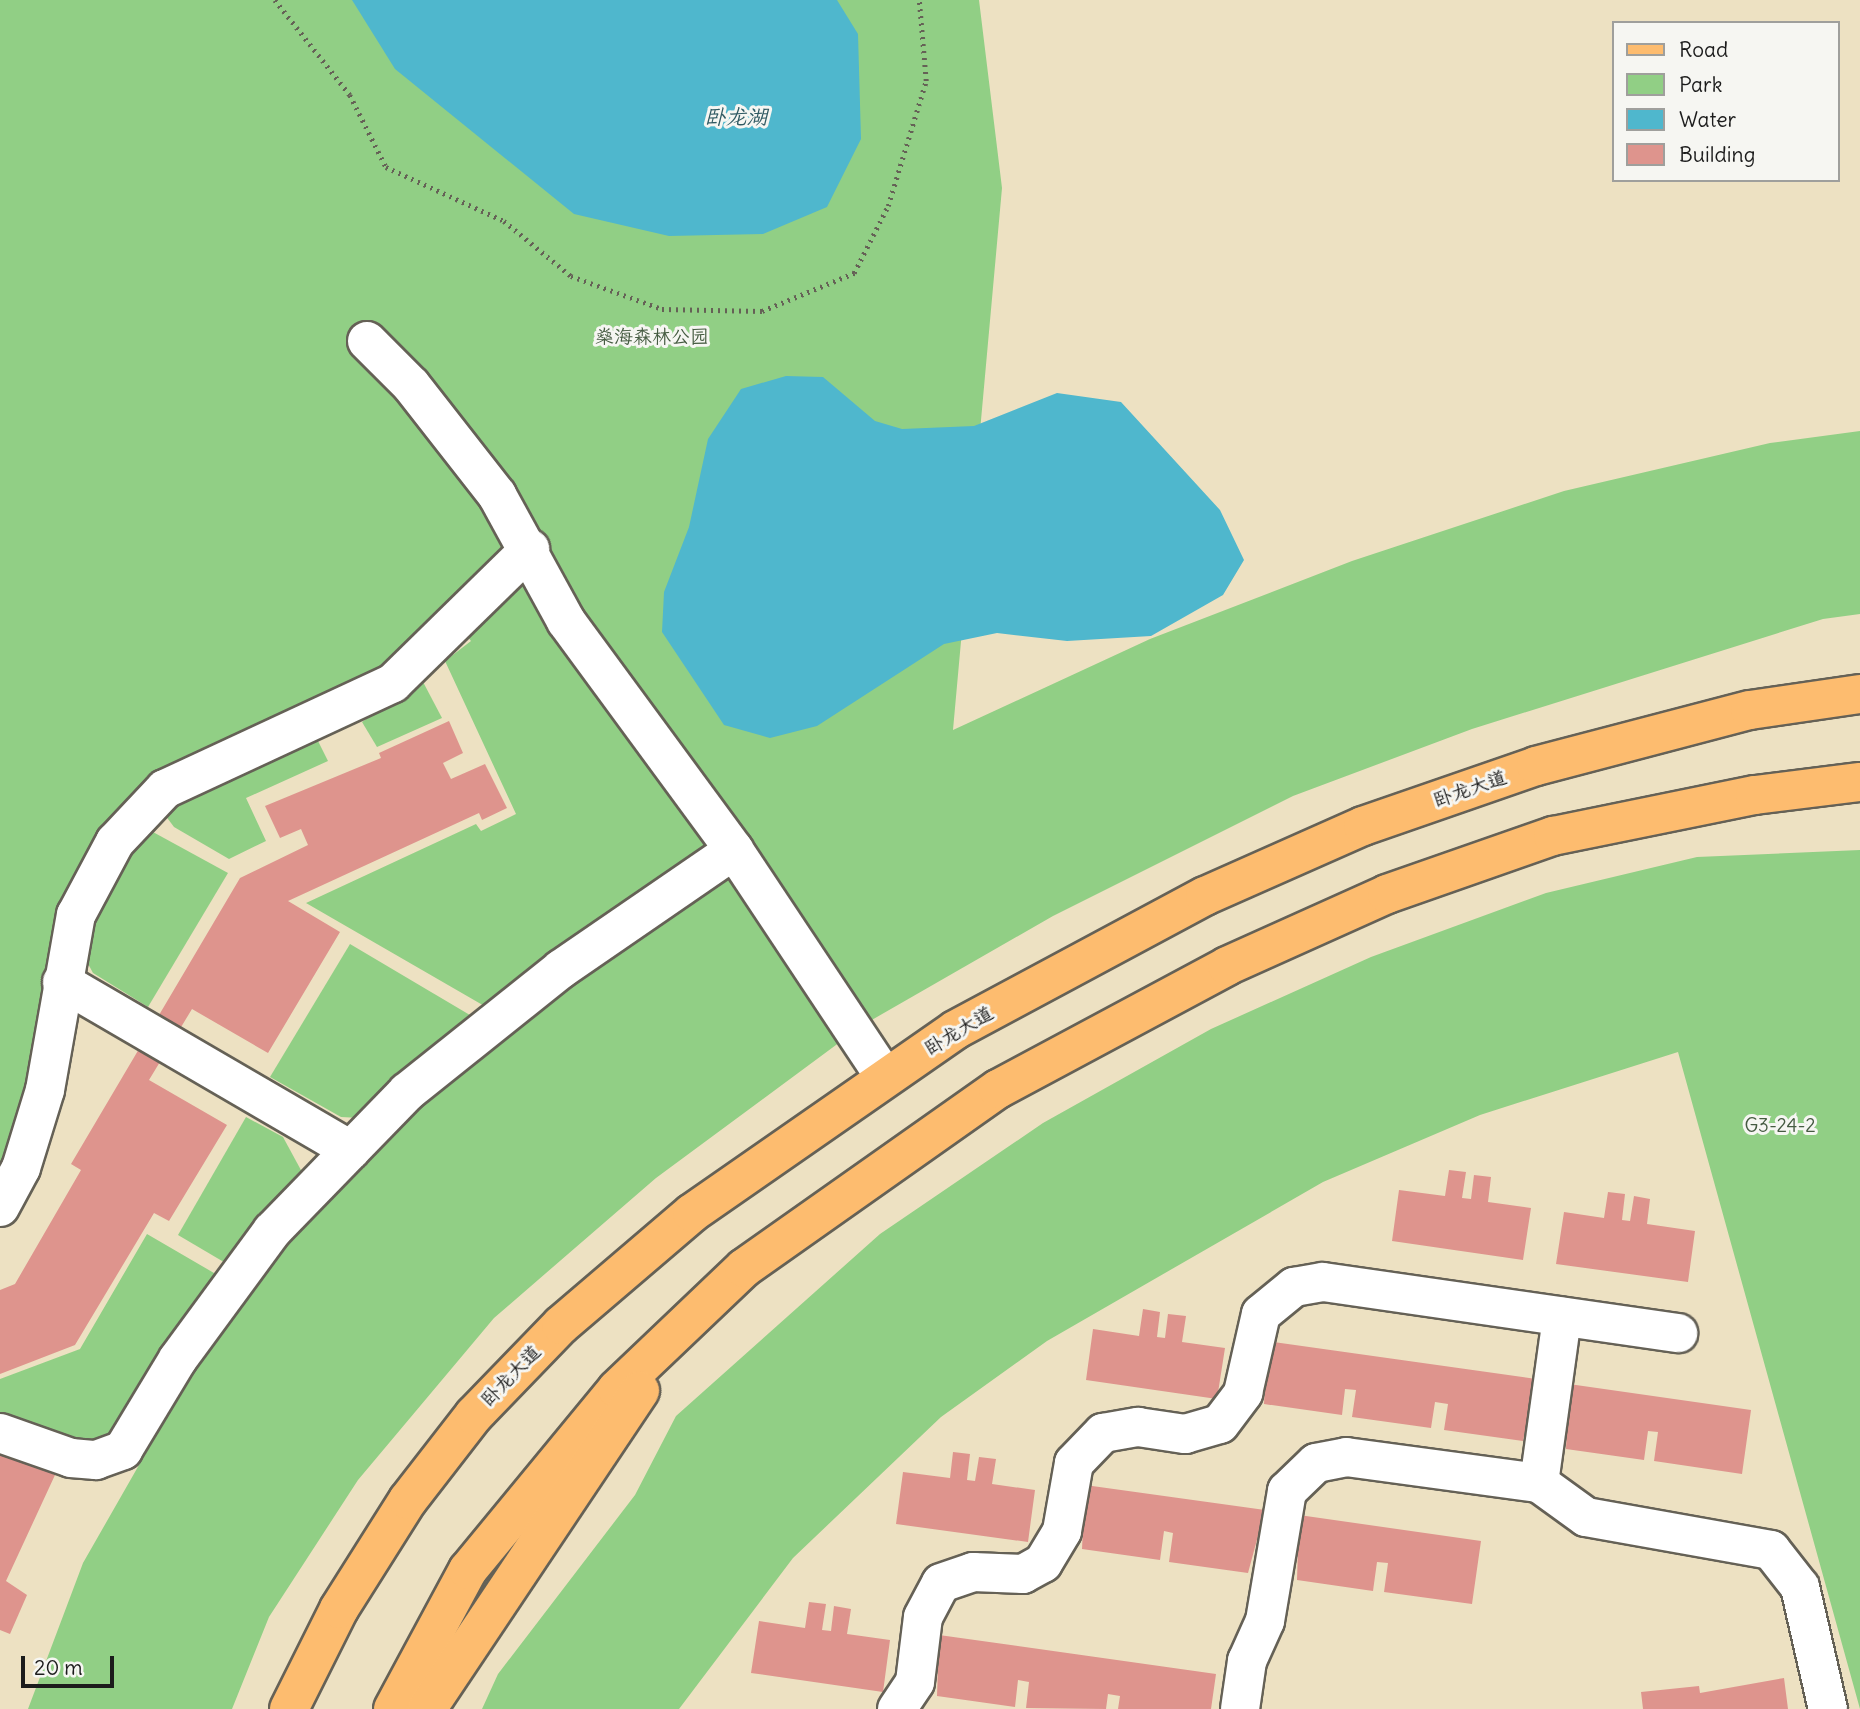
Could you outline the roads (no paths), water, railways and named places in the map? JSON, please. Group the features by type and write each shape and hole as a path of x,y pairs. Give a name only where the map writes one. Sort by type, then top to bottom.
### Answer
{"main road":[{"name":"卧龙大道","path":"289,1709 339,1609 408,1500 474,1415 561,1325 692,1213 956,1030 1205,896 1363,826 1536,766 1750,710 1860,694"},
{"path":"393,1709 468,1570 617,1389 744,1268 998,1089 1227,966 1387,894 1553,836 1755,795 1860,782"},
{"path":"427,1709 538,1551 673,1336"}],"lane":[{"path":"367,341 456,441 530,549 566,621 734,850 885,1077"},
{"path":"0,1207 33,1133 76,915 115,842 137,815 197,771 374,696 530,549"},
{"path":"0,1433 71,1458 96,1460 123,1450 178,1359 272,1231 407,1092 561,969 734,850"},
{"path":"62,982 351,1150"},
{"path":"897,1709 915,1682 923,1617 941,1583 973,1572 1023,1574 1043,1563 1062,1531 1074,1463 1103,1433 1138,1427 1185,1434 1220,1424 1239,1401 1252,1335 1275,1297 1323,1282 1678,1333"},
{"path":"1539,1483 1562,1317"},
{"path":"1240,1709 1247,1661 1265,1621 1282,1507 1297,1476 1316,1463 1346,1457 1539,1483 1586,1517 1741,1541 1785,1561 1800,1587 1828,1709"}],"water":[{"name":"卧龙湖","path":"352,0 837,0 858,34 861,139 827,207 763,234 669,236 574,214 395,69"},
{"path":"786,376 823,377 875,421 902,429 974,426 1057,393 1121,402 1220,510 1244,560 1223,595 1151,636 1067,641 997,633 944,644 817,726 770,738 724,725 662,632 664,592 689,527 708,439 741,389"}],"park label":[{"name":"燊海森林公园","path":"652,337"},
{"name":"G3-24-2","path":"1780,1126"}]}
